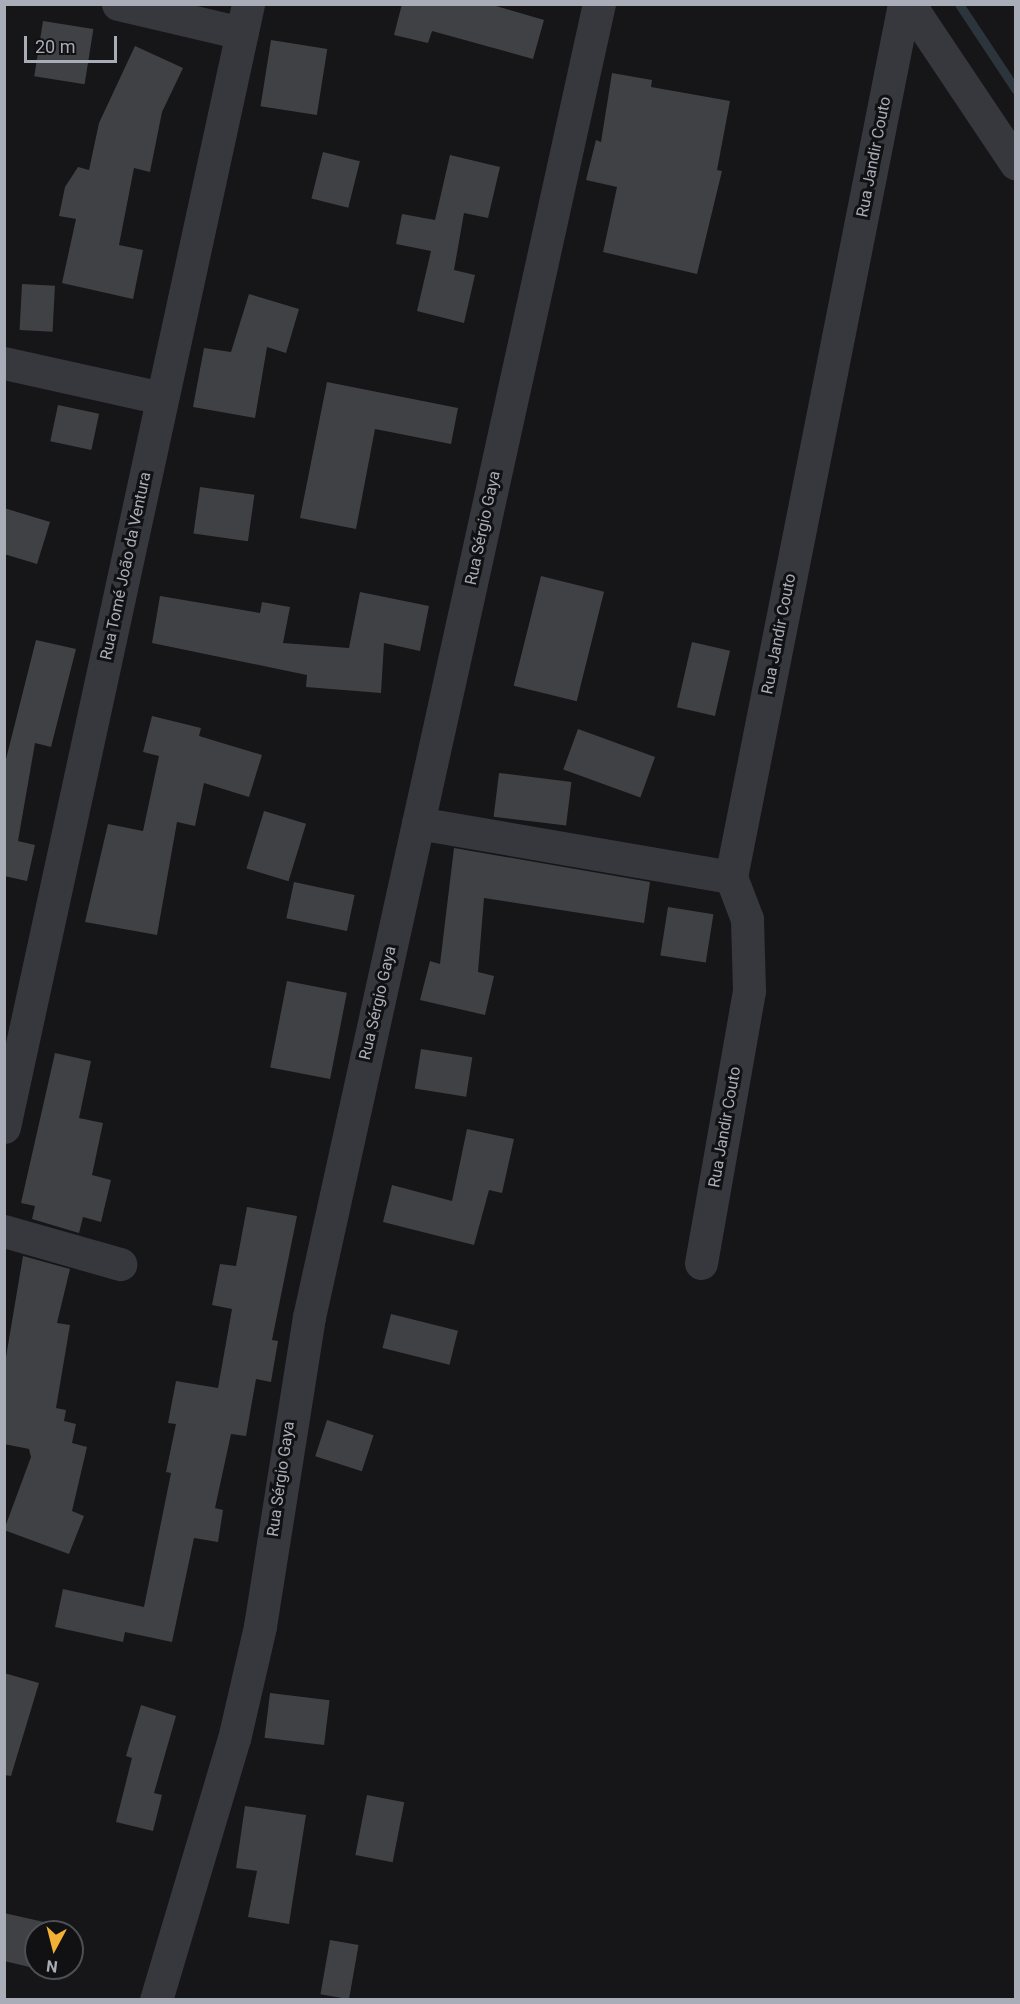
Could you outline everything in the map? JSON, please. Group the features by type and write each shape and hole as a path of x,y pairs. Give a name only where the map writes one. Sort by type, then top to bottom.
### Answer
{"street":[{"path":"118,4 245,19"},
{"name":"Rua Sérgio Gaya","path":"156,2000 234,1739 260,1626 309,1317 599,4"},
{"name":"Rua Jandir Couto","path":"701,1263 751,962 747,919 731,877 904,4"},
{"path":"909,4 1016,164"},
{"name":"Rua Tomé João da Ventura","path":"4,1127 13,1046 162,398 245,19"},
{"path":"4,363 162,398"},
{"path":"418,823 731,877"},
{"path":"4,1231 120,1264"}],"building":[{"path":"402,4 489,4 544,20 533,59 432,31 428,43 394,35"},
{"path":"43,21 93,29 85,84 34,76"},
{"path":"271,40 327,49 317,115 261,106"},
{"path":"135,46 183,68 162,112 150,172 134,168 119,245 143,250 133,299 62,283 76,219 59,216 65,187 78,167 89,170 99,123"},
{"path":"612,73 652,80 651,87 730,101 717,170 722,171 697,274 603,252 617,187 586,180 596,140 601,142"},
{"path":"323,152 360,161 348,208 311,199"},
{"path":"450,155 500,167 488,218 464,213 454,270 475,275 464,323 417,311 431,251 396,244 402,214 435,220"},
{"path":"22,284 55,286 53,332 20,330"},
{"path":"249,294 299,309 286,353 267,347 255,418 193,407 204,348 231,352"},
{"path":"327,382 458,408 451,444 375,429 356,529 300,518"},
{"path":"58,405 99,414 91,450 50,441"},
{"path":"200,487 254,495 248,541 193,534"},
{"path":"4,508 50,522 37,564 4,554"},
{"path":"541,576 604,592 577,701 514,686"},
{"path":"360,592 429,606 420,651 384,643 381,693 306,687 307,675 152,643 160,596 260,613 262,602 290,607 283,643 349,648"},
{"path":"36,640 76,649 51,747 35,743 18,841 35,845 27,881 4,876 4,767"},
{"path":"692,642 730,651 715,716 677,707"},
{"path":"152,716 201,728 199,736 262,755 249,797 204,783 195,826 177,822 157,935 85,922 108,824 143,831 159,756 143,752"},
{"path":"578,729 655,757 640,797 563,769"},
{"path":"499,773 571,782 566,826 494,817"},
{"path":"264,811 306,824 289,881 246,868"},
{"path":"454,848 650,882 644,923 484,898 478,972 494,976 485,1015 420,1000 430,961 440,964"},
{"path":"294,882 355,895 347,931 286,918"},
{"path":"668,907 713,914 706,963 660,955"},
{"path":"287,981 347,993 330,1079 270,1067"},
{"path":"421,1049 472,1057 466,1097 415,1089"},
{"path":"55,1053 91,1061 79,1118 103,1123 92,1175 111,1180 101,1222 83,1217 79,1233 32,1219 35,1206 21,1203"},
{"path":"467,1129 514,1139 502,1193 489,1190 474,1245 383,1222 392,1185 452,1201"},
{"path":"247,1207 297,1216 272,1340 278,1341 271,1382 256,1379 246,1436 231,1434 215,1508 223,1510 218,1542 194,1538 172,1642 125,1632 123,1642 55,1627 63,1589 144,1607 171,1473 166,1472 176,1424 168,1423 176,1381 218,1388 232,1309 212,1305 220,1264 236,1266"},
{"path":"23,1256 70,1269 57,1323 70,1325 56,1408 66,1410 64,1421 76,1424 72,1443 87,1447 72,1511 84,1516 69,1554 4,1530 31,1457 29,1449 4,1444 4,1369"},
{"path":"391,1314 458,1331 449,1365 383,1348"},
{"path":"327,1420 374,1435 362,1471 315,1456"},
{"path":"4,1673 39,1683 11,1776 4,1775"},
{"path":"270,1693 330,1700 324,1745 265,1738"},
{"path":"141,1705 176,1716 154,1793 162,1795 153,1831 116,1822 132,1758 126,1756"},
{"path":"367,1795 404,1802 393,1862 355,1855"},
{"path":"245,1806 306,1815 289,1924 248,1917 257,1871 236,1868"},
{"path":"4,1913 35,1920 24,1920 24,1966 4,1961"},
{"path":"330,1940 359,1945 349,1999 320,1994"}],"waterway":[{"path":"959,4 1016,90"}]}
